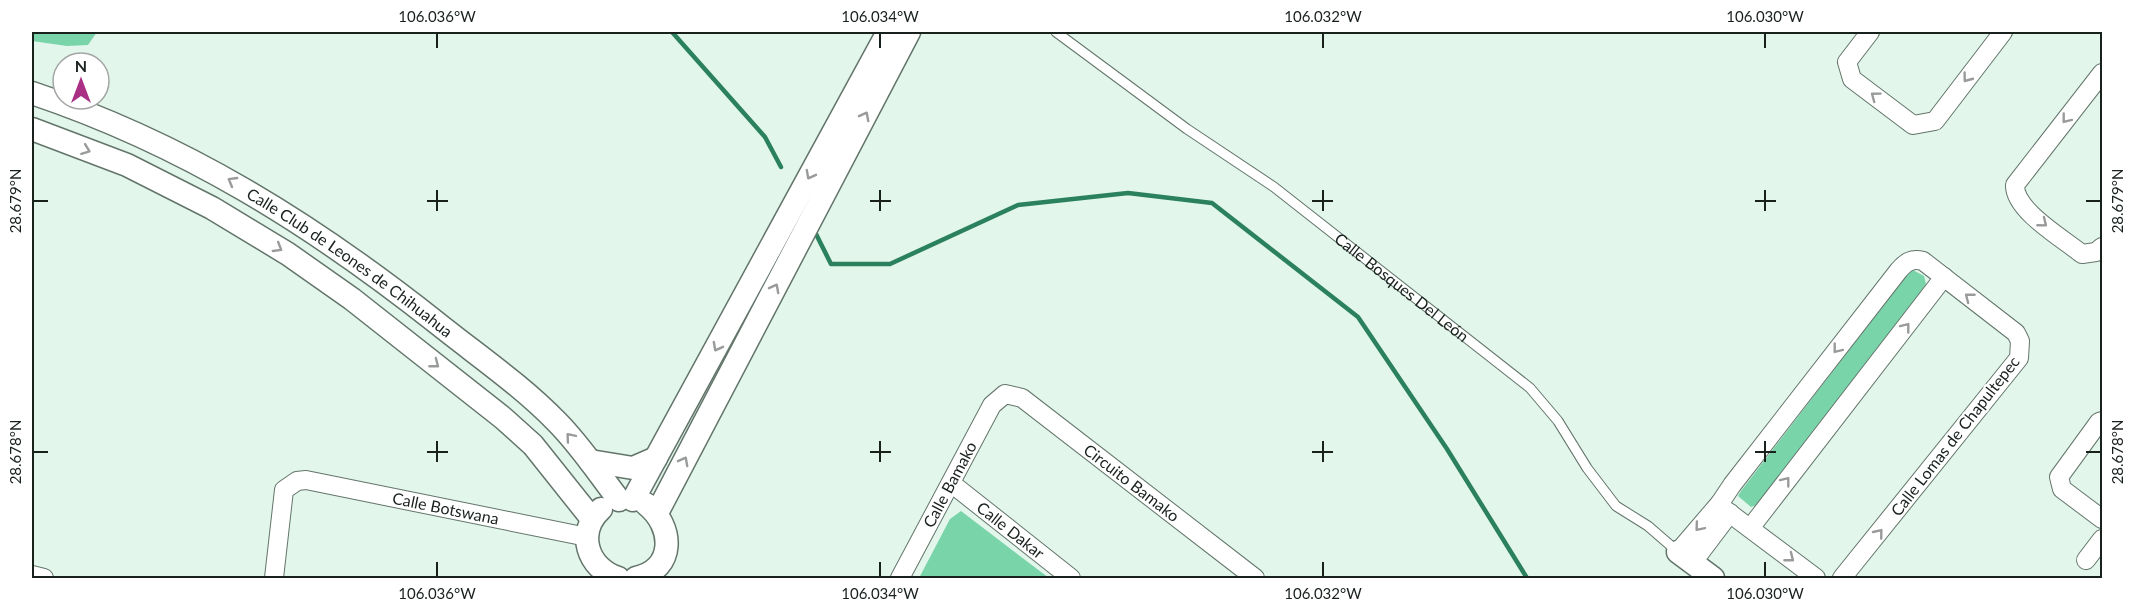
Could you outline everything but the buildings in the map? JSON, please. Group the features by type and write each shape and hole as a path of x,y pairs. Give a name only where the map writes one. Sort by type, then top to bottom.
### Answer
{"street":[{"path":"589,528 599,511 626,500 656,458 888,32"},
{"path":"657,513 909,32"},
{"path":"1870,32 1847,62 1852,79 1913,125 1921,125 1935,121 2002,32"},
{"path":"2103,73 2015,185 2015,193 2023,207 2082,254 2096,252 2103,247"},
{"name":"Calle Club de Leones de Chihuahua","path":"32,93 141,134 228,178 306,226 372,272 525,392 557,422 626,500"},
{"name":"Calle Club de Leones de Chihuahua","path":"32,129 127,165 212,208 288,254 352,298 503,418 533,445 589,528 588,550 606,576"},
{"name":"Calle Lomas de Chapultepec","path":"1685,557 1725,508 1732,484 1906,262 1923,261 2016,333 2020,341 2019,358 1842,579"},
{"path":"1751,527 1944,277"},
{"name":"Calle Bamako","path":"900,579 992,405 1005,394"},
{"name":"Circuito Bamako","path":"1005,394 1022,398 1255,579"},
{"path":"2103,421 2098,422 2059,477 2062,489 2103,519"},
{"path":"590,461 633,468 656,458"},
{"name":"Calle Botswana","path":"274,579 284,490 297,481 306,480 589,528"},
{"name":"Calle Dakar","path":"951,483 1071,579"},
{"path":"626,500 646,504 657,513 667,537 667,570 636,579"},
{"path":"1725,508 1816,579"},
{"path":"2086,560 2103,539"},
{"name":"Calle Bosques Del León","path":"1685,557 1713,579"},
{"path":"32,575 44,579"}],"lane":[{"name":"Calle Bosques Del León","path":"1056,32 1187,129 1274,187 1530,388 1558,421 1587,468 1616,506 1648,526 1685,557"}],"green space":[{"path":"32,32 97,32 88,45 67,46 32,41"},
{"path":"1911,269 1924,276 1926,284 1757,505 1751,507 1738,496 1741,491"},
{"path":"961,511 1049,578 919,578 950,519"}],"waterway":[{"path":"672,32 765,137 781,167"},
{"path":"814,230 831,264 890,264 1018,205 1128,193 1212,203 1358,317 1447,449 1527,578"}]}
